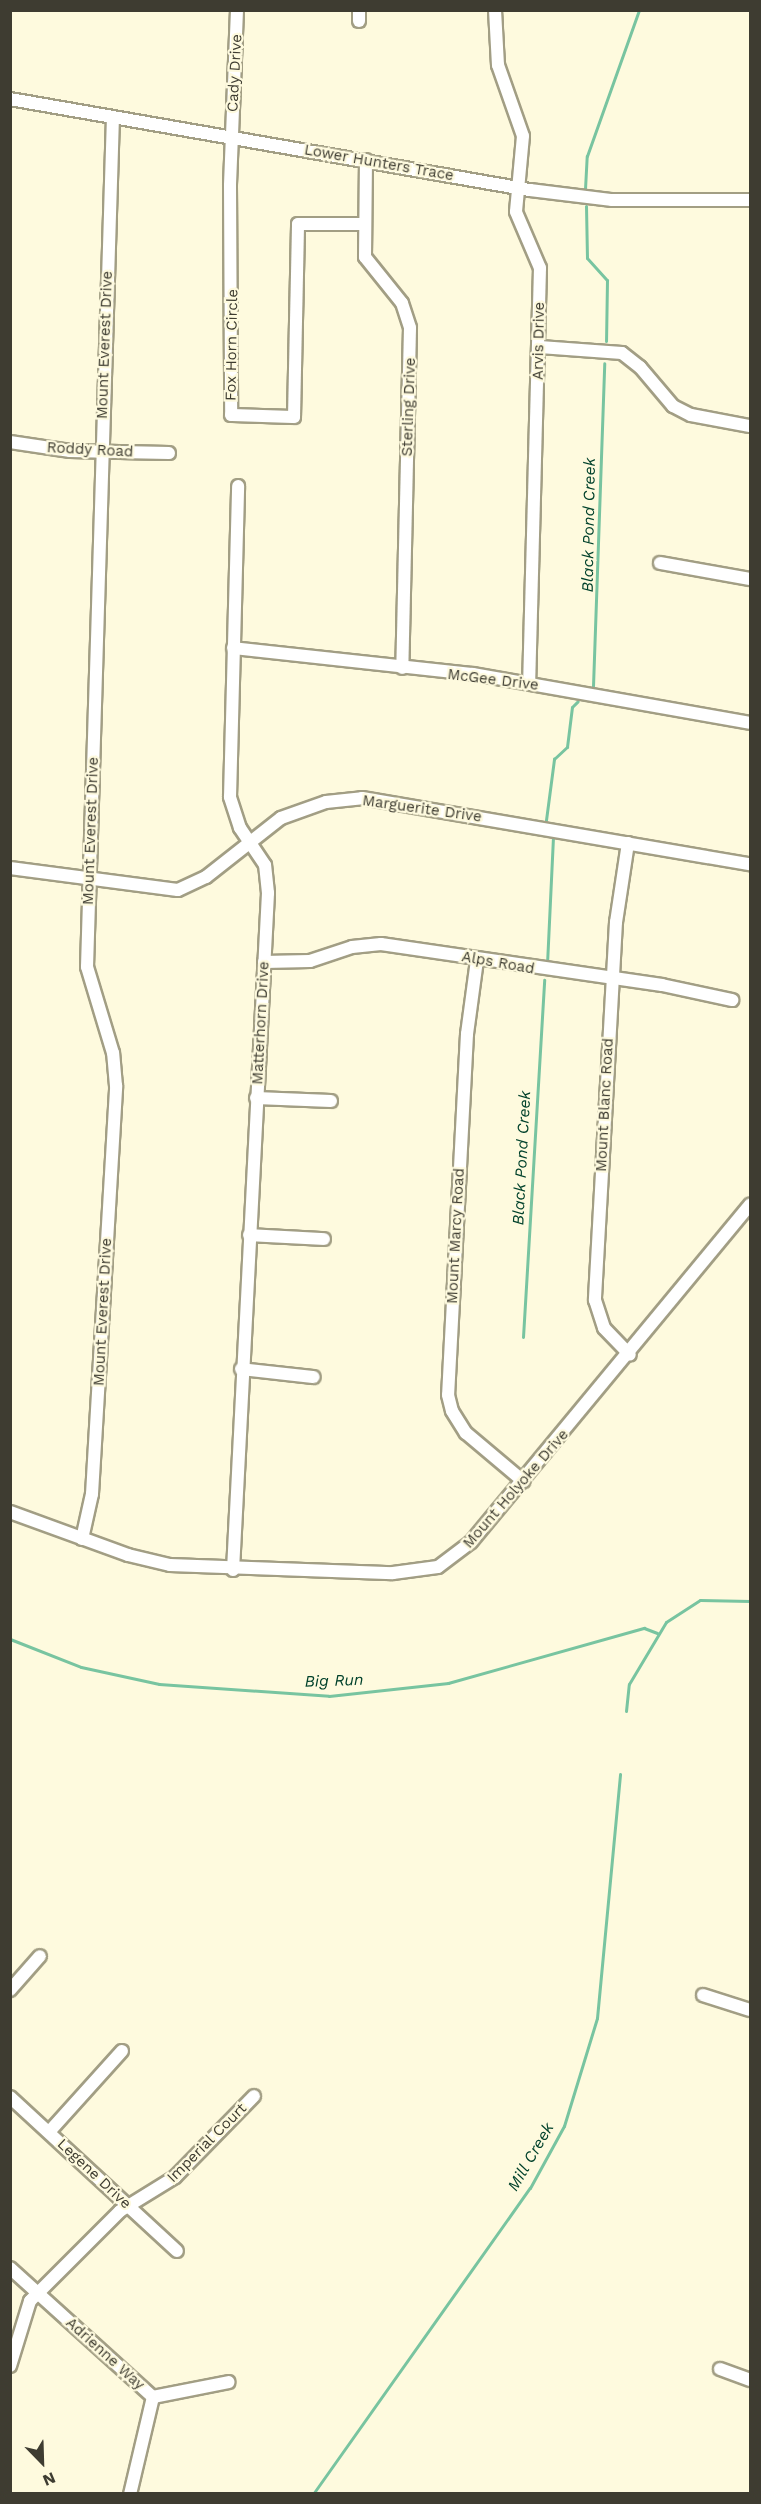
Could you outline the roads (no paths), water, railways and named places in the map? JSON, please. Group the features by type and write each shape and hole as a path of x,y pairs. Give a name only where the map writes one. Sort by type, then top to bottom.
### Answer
{"street":[{"name":"Cady Drive","path":"231,135 238,69 237,10"},
{"name":"Arvis Drive","path":"495,10 498,65 523,136 517,219 540,263 540,347 529,683"},
{"name":"Lower Hunters Trace","path":"10,99 231,135 518,188 612,200 750,200"},
{"name":"Mount Everest Drive","path":"82,1539 92,1494 116,1086 113,1053 89,985 89,879 113,117"},
{"name":"Fox Horn Circle","path":"231,135 231,415 294,417 298,224 363,224"},
{"name":"Sterling Drive","path":"366,160 363,224 365,257 402,303 410,328 402,668"},
{"path":"540,347 622,353 682,411 750,426"},
{"name":"Roddy Road","path":"10,442 102,451 170,453"},
{"name":"Matterhorn Drive","path":"233,1570 241,1370 267,877 262,858 249,840 230,797 238,486"},
{"path":"660,563 750,579"},
{"name":"McGee Drive","path":"233,648 297,651 402,668 529,683 750,723"},
{"name":"Marguerite Drive","path":"10,868 186,889 249,840 301,809 363,798 750,864"},
{"name":"Mount Blanc Road","path":"628,843 612,980 595,1300 604,1328 630,1355"},
{"name":"Alps Road","path":"264,962 310,961 374,944 732,1000"},
{"name":"Mount Marcy Road","path":"477,960 467,1034 448,1395 452,1411 466,1433 523,1481"},
{"path":"256,1098 331,1101"},
{"name":"Mount Holyoke Drive","path":"10,1512 146,1560 233,1570 428,1570 459,1554 630,1355 750,1205"},
{"path":"249,1235 324,1239"},
{"path":"241,1370 314,1377"},
{"path":"10,1990 40,1956"},
{"path":"703,1995 750,2010"},
{"path":"49,2133 122,2051"},
{"name":"Imperial Court","path":"10,2366 26,2311 37,2293 128,2207 175,2177 254,2096"},
{"name":"Legene Drive","path":"10,2097 177,2251"},
{"name":"Adrienne Way","path":"10,2268 153,2397 130,2493"},
{"path":"720,2369 750,2380"},
{"path":"153,2397 229,2382"}],"waterway":[{"name":"Black Pond Creek","path":"585,189 587,156 639,10"},
{"name":"Black Pond Creek","path":"586,206 587,258 607,280 606,341"},
{"name":"Black Pond Creek","path":"593,686 604,363"},
{"name":"Black Pond Creek","path":"546,820 554,759 567,747 572,707 578,701"},
{"name":"Black Pond Creek","path":"547,964 553,838"},
{"name":"Black Pond Creek","path":"523,1337 544,980"},
{"path":"626,1711 629,1684 666,1622 700,1600 750,1601"},
{"name":"Big Run","path":"10,1639 81,1667 159,1684 329,1696 448,1683 644,1628 657,1633"},
{"name":"Mill Creek","path":"313,2494 530,2188 564,2126 597,2018 620,1774"}]}
